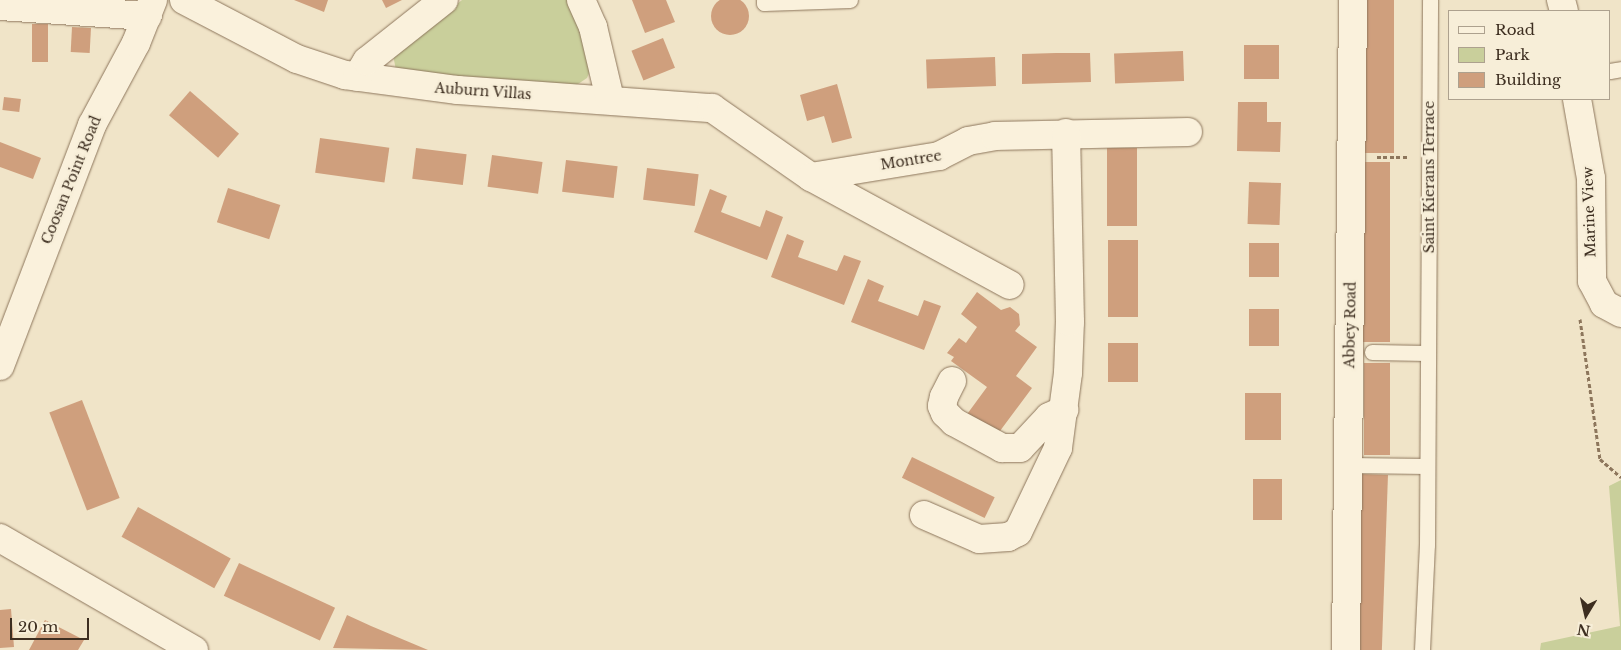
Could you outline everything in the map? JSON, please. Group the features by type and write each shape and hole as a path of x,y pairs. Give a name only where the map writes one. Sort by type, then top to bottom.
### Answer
{"street":[{"name":"Auburn Villas","path":"184,0 297,59 357,77 458,90 610,99 712,108 811,177"},
{"path":"357,77 373,56 444,0"},
{"path":"581,0 593,27 610,99"},
{"name":"Abbey Road","path":"1346,650 1353,0"},
{"path":"0,6 150,8"},
{"name":"Coosan Point Road","path":"0,366 92,125 150,8"},
{"name":"Marine View","path":"1577,100 1591,178 1592,281 1604,304 1621,313"},
{"name":"Montree","path":"811,177 939,156 978,138 1021,133 1188,132"},
{"path":"924,515 979,539 1000,539 1018,532 1058,448 1068,373 1071,251 1066,133"},
{"path":"811,177 1010,285"},
{"path":"952,381 942,406 946,413 954,422 1002,448 1020,448 1049,417 1064,410"},
{"path":"0,538 194,650"}],"lane":[{"path":"764,0 764,3 850,0"},
{"name":"Saint Kierans Terrace","path":"1422,650 1426,466 1430,0"},
{"path":"1372,352 1427,353"},
{"path":"1349,465 1426,466"}],"path":[{"path":"1352,157 1429,157"},
{"path":"1580,310 1582,347 1594,402 1600,459 1621,477"}],"green space":[{"path":"462,0 571,0 591,69 587,78 575,86 469,80 396,70 393,55"},
{"path":"1621,480 1621,650 1540,650 1541,643 1620,626 1609,486"}],"building":[{"path":"723,-1 737,-1 747,9 749,16 747,23 737,33 730,35 723,33 713,23 711,16 713,9"},
{"path":"294,0 328,0 324,12"},
{"path":"382,0 402,0 386,8"},
{"path":"632,0 666,0 675,22 645,33"},
{"path":"1365,0 1394,0 1394,153 1365,153"},
{"path":"32,24 48,24 48,62 32,62"},
{"path":"72,27 91,28 90,53 71,52"},
{"path":"663,38 675,68 643,80 631,51"},
{"path":"1244,45 1279,45 1279,79 1244,79"},
{"path":"1183,51 1184,81 1115,83 1114,53"},
{"path":"1090,53 1091,82 1022,84 1022,54"},
{"path":"995,57 996,86 927,88 926,59"},
{"path":"837,84 852,138 832,143 824,116 807,121 800,95"},
{"path":"190,91 239,134 218,158 169,115"},
{"path":"4,97 21,99 19,112 2,110"},
{"path":"1238,102 1267,102 1267,122 1281,122 1280,152 1237,151"},
{"path":"320,138 389,148 384,182 315,173"},
{"path":"0,142 41,158 33,179 0,167"},
{"path":"416,148 467,154 463,185 412,179"},
{"path":"1107,148 1137,148 1137,226 1107,226"},
{"path":"492,155 543,162 538,194 488,187"},
{"path":"566,160 618,166 614,198 562,192"},
{"path":"1362,162 1390,162 1390,342 1362,342"},
{"path":"647,168 699,174 695,206 643,200"},
{"path":"1249,182 1281,183 1280,225 1248,224"},
{"path":"228,188 280,205 269,239 217,222"},
{"path":"710,189 727,196 721,212 760,227 766,210 783,217 767,260 694,232"},
{"path":"787,234 804,241 798,257 837,271 844,255 861,261 844,305 771,277"},
{"path":"1108,240 1138,240 1138,317 1108,317"},
{"path":"1249,243 1279,243 1279,277 1249,277"},
{"path":"868,279 884,286 878,301 918,316 924,300 941,306 924,350 851,322"},
{"path":"977,292 1001,310 1010,307 1019,314 1020,325 1015,331 1037,347 1016,376 1032,388 994,439 965,417 987,387 951,361 954,357 947,353 959,338 966,343 977,327 961,314"},
{"path":"1249,309 1279,309 1279,346 1249,346"},
{"path":"1108,343 1138,343 1138,382 1108,382"},
{"path":"1364,363 1390,363 1390,455 1364,455"},
{"path":"1245,393 1281,393 1281,440 1245,440"},
{"path":"82,400 120,498 87,511 49,413"},
{"path":"912,457 995,497 985,518 902,478"},
{"path":"1360,474 1388,475 1382,650 1354,650"},
{"path":"1253,479 1282,479 1282,520 1253,520"},
{"path":"138,507 231,558 214,588 122,537"},
{"path":"239,563 335,608 320,640 224,596"},
{"path":"11,609 14,647 0,648 0,610"},
{"path":"347,615 371,626 428,650 333,648"},
{"path":"45,620 84,640 78,650 29,650"}]}
